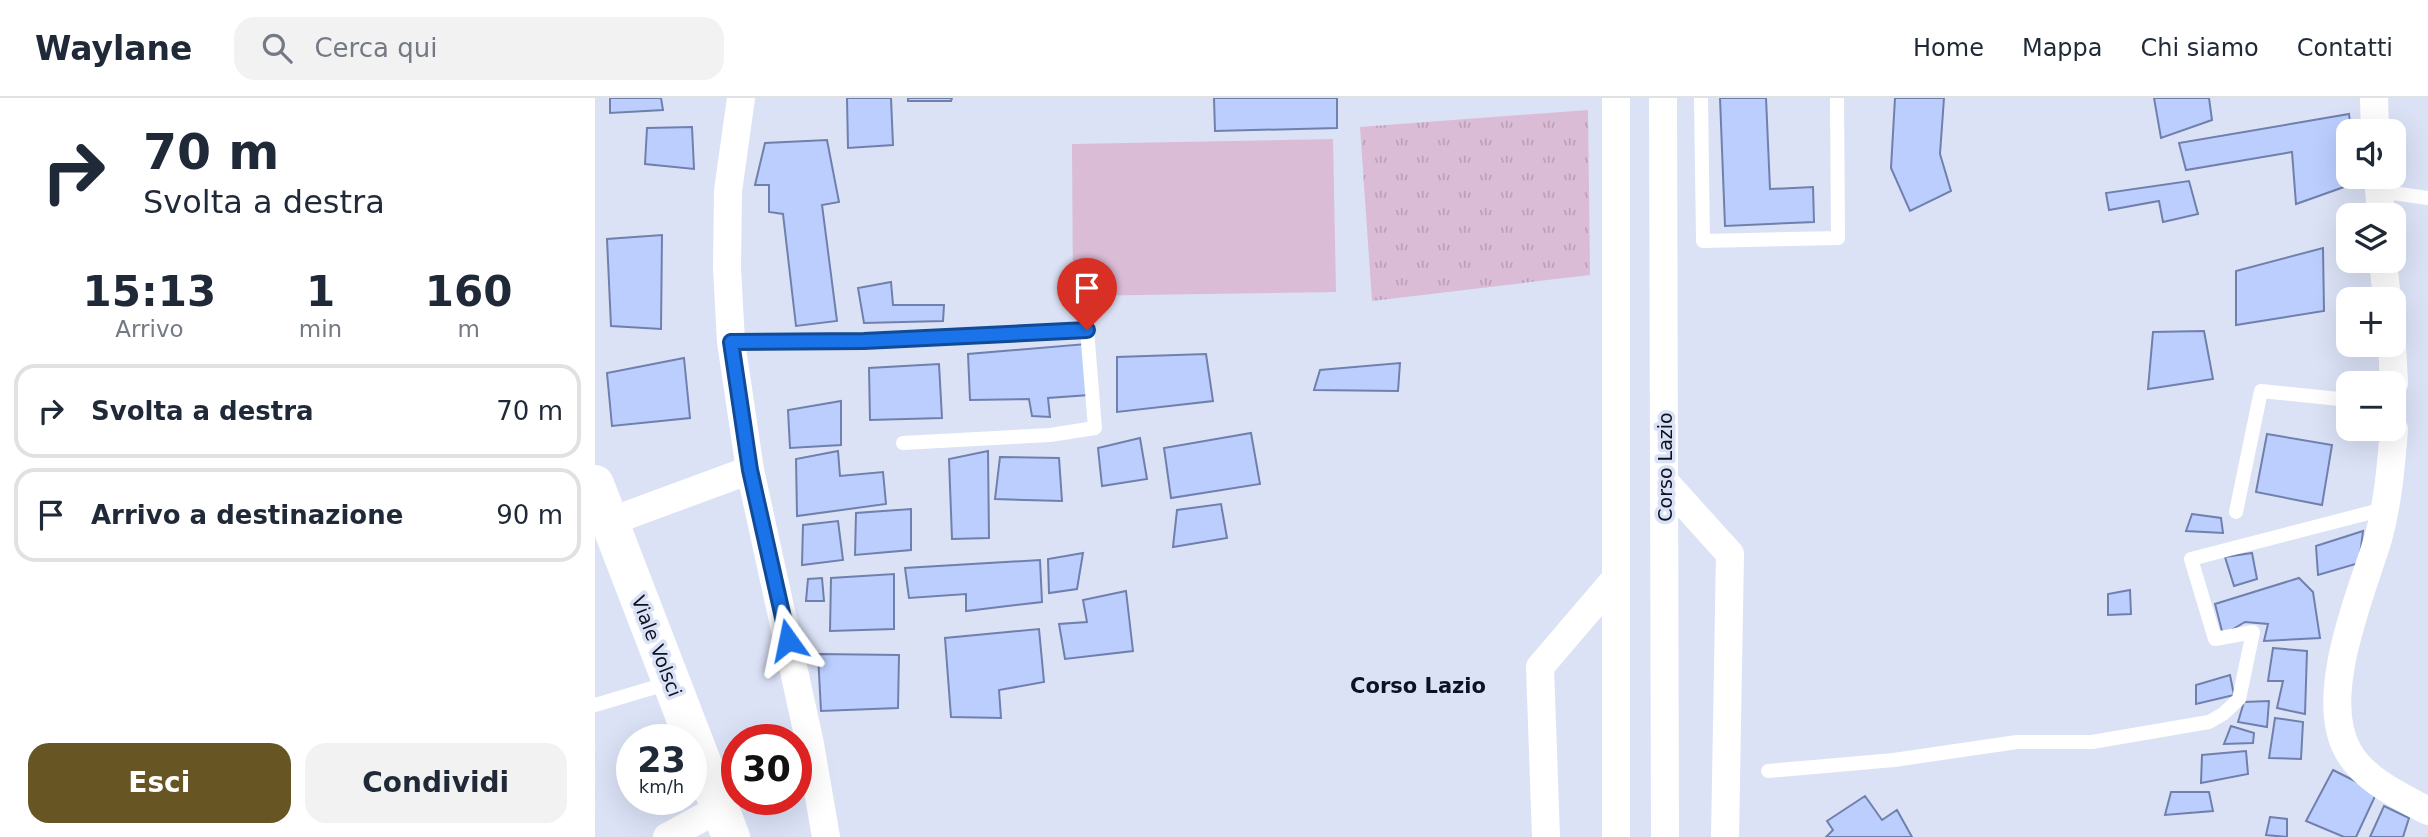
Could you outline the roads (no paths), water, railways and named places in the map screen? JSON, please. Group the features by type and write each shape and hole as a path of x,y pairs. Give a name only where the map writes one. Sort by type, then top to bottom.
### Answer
{"main road":[{"name":"Viale Volsci","path":"595,484 726,827"}],"street":[{"path":"741,98 728,191 727,268 731,342 750,470 810,744 826,837"},
{"path":"1616,98 1616,837"},
{"name":"Corso Lazio","path":"1663,98 1665,837"},
{"path":"2374,98 2375,119"},
{"path":"2392,441 2390,481 2378,538 2351,618 2338,687 2339,723 2348,752 2375,782 2428,811"},
{"path":"609,522 750,470"},
{"path":"1665,482 1730,554 1725,837"},
{"path":"1546,837 1540,667 1616,578"},
{"path":"667,837 726,827"}],"lane":[{"path":"1701,98 1703,241 1838,238 1837,98"},
{"path":"2379,194 2428,198"},
{"path":"731,342 864,341 1087,330 1095,428 1050,435 903,443"},
{"path":"2236,512 2261,391 2336,399"},
{"path":"1767,771 1894,760 2017,742 2092,742 2209,722 2223,714 2239,699 2253,632 2215,639 2191,559 2384,509"},
{"path":"595,705 671,683"}],"district":[{"name":"Corso Lazio","path":"1418,686"}]}
